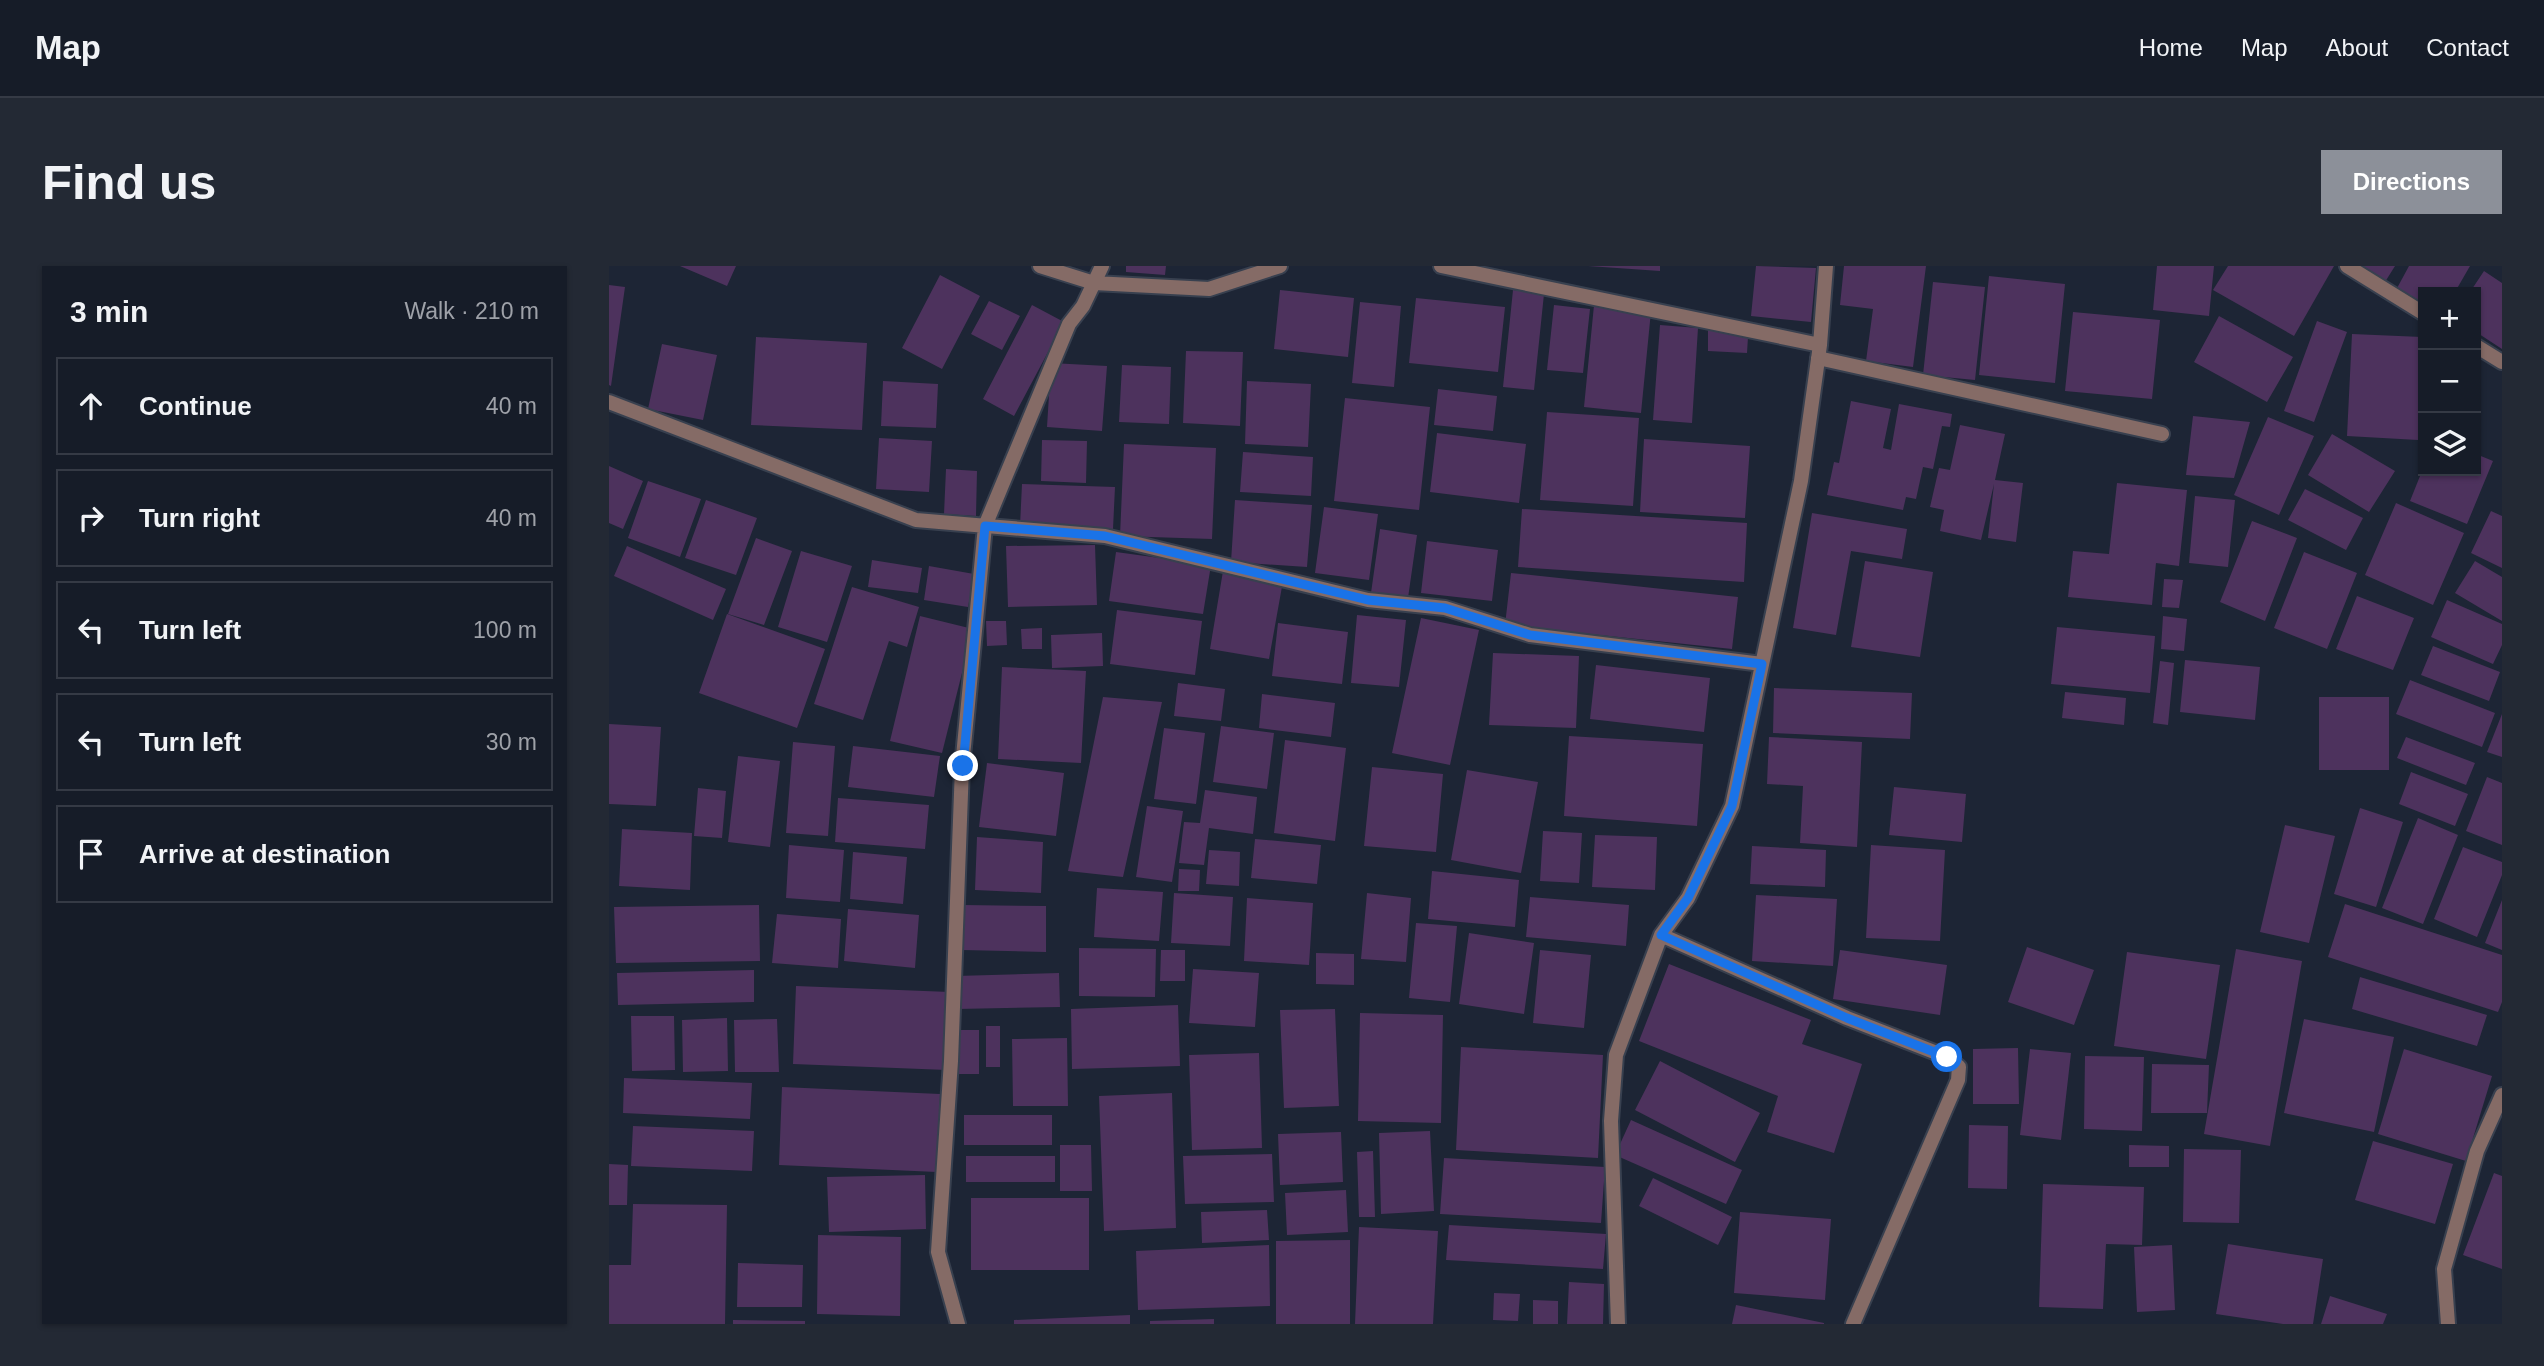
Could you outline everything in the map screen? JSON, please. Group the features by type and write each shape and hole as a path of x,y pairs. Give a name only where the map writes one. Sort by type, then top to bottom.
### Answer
{"street":[{"path":"1039,266 1094,283 1209,289 1280,266"},
{"path":"958,1324 938,1252 951,1061 963,766 985,526 1069,324 1083,306 1102,266"},
{"path":"1441,266 1819,351 2162,434"},
{"path":"1618,1324 1611,1121 1616,1055 1661,935 1688,898 1732,806 1801,481 1819,351 1826,266"},
{"path":"2347,266 2418,310"},
{"path":"2481,349 2502,362"},
{"path":"609,402 916,520 1105,536 1368,600 1445,608 1530,635 1762,664"},
{"path":"1661,935 1847,1018 1947,1057 1959,1067 1958,1080 1853,1324"},
{"path":"2448,1324 2444,1269 2477,1151 2502,1095"}],"building":[{"path":"680,266 736,266 727,286"},
{"path":"1126,266 1166,266 1165,275 1126,272"},
{"path":"1588,266 1660,266 1660,271"},
{"path":"1756,266 1816,268 1811,322 1751,316"},
{"path":"1844,266 1926,266 1913,367 1866,361 1873,309 1840,305"},
{"path":"2157,266 2214,266 2209,316 2153,310"},
{"path":"2228,266 2334,266 2294,336 2213,290"},
{"path":"2359,266 2395,266 2385,282"},
{"path":"2409,266 2470,266 2458,287 2418,287 2418,302 2396,290"},
{"path":"2484,271 2502,283 2502,349 2481,335 2481,287 2473,287"},
{"path":"940,275 980,296 942,369 902,348"},
{"path":"1989,276 2065,284 2055,383 1979,375"},
{"path":"1933,282 1985,287 1975,380 1923,375"},
{"path":"609,285 625,287 611,386 609,385"},
{"path":"1280,290 1354,298 1348,357 1274,349"},
{"path":"1513,290 1544,294 1534,390 1503,387"},
{"path":"1595,295 1652,301 1641,413 1584,407"},
{"path":"1416,298 1505,307 1498,372 1409,363"},
{"path":"989,301 1020,316 1002,350 971,334"},
{"path":"1360,302 1401,306 1394,387 1352,383"},
{"path":"1032,305 1064,322 1014,416 983,399"},
{"path":"1554,305 1590,309 1583,373 1547,370"},
{"path":"2073,312 2160,320 2152,399 2065,391"},
{"path":"2219,316 2293,357 2267,402 2194,362"},
{"path":"1708,320 1749,321 1747,353 1708,351"},
{"path":"2317,321 2347,332 2314,422 2284,411"},
{"path":"1660,325 1698,328 1692,423 1653,420"},
{"path":"2352,334 2418,337 2418,440 2347,436"},
{"path":"756,337 867,343 862,430 751,425"},
{"path":"662,344 717,355 703,420 648,409"},
{"path":"1186,351 1243,352 1240,426 1183,423"},
{"path":"1051,363 1107,366 1102,431 1047,427"},
{"path":"1122,365 1171,367 1169,424 1119,422"},
{"path":"883,381 938,384 936,428 881,426"},
{"path":"1247,381 1311,384 1308,447 1245,444"},
{"path":"1438,389 1497,396 1493,431 1434,425"},
{"path":"1345,398 1430,407 1419,510 1334,501"},
{"path":"1851,401 1891,409 1883,448 1891,450 1899,404 1952,414 1950,427 1942,426 1933,469 1923,467 1916,499 1906,497 1903,510 1827,495 1834,462 1839,463"},
{"path":"1547,412 1639,418 1633,506 1540,500"},
{"path":"2193,416 2250,422 2234,478 2186,475"},
{"path":"2268,417 2314,436 2279,515 2234,495"},
{"path":"1960,425 2005,434 1995,480 2023,483 2016,542 1988,538 1994,484 1981,540 1940,531 1944,510 1930,507 1939,468 1950,470"},
{"path":"1437,433 1526,444 1519,503 1430,492"},
{"path":"2332,434 2395,471 2369,512 2308,475"},
{"path":"879,438 932,441 929,492 876,489"},
{"path":"1644,439 1750,446 1745,518 1640,512"},
{"path":"1042,440 1087,441 1086,483 1041,481"},
{"path":"1124,444 1216,448 1212,539 1120,536"},
{"path":"1243,452 1313,457 1311,496 1240,492"},
{"path":"2481,456 2493,461 2467,524 2410,501 2420,476 2481,476"},
{"path":"609,466 643,481 623,529 609,523"},
{"path":"946,469 977,471 976,516 944,514"},
{"path":"648,481 701,499 680,557 628,538"},
{"path":"2117,483 2187,490 2179,566 2156,563 2152,605 2068,597 2073,551 2109,554"},
{"path":"1022,484 1115,487 1113,529 1020,526"},
{"path":"2305,489 2363,518 2346,550 2288,520"},
{"path":"2195,496 2235,500 2228,567 2189,563"},
{"path":"706,500 757,518 736,575 685,558"},
{"path":"1235,500 1312,505 1307,567 1231,562"},
{"path":"2396,503 2464,533 2433,605 2365,575"},
{"path":"1324,507 1378,514 1369,580 1315,573"},
{"path":"1522,509 1747,523 1744,582 1518,567"},
{"path":"2491,511 2502,516 2502,568 2471,553"},
{"path":"1812,513 1907,529 1902,559 1851,551 1836,635 1793,628"},
{"path":"2252,521 2297,538 2265,621 2220,602"},
{"path":"1380,529 1417,535 1408,598 1371,593"},
{"path":"756,538 792,551 764,625 728,614"},
{"path":"1427,541 1498,550 1492,601 1421,593"},
{"path":"1095,545 1097,605 1008,607 1006,546"},
{"path":"627,546 726,589 713,620 614,576"},
{"path":"801,551 852,566 827,642 778,627"},
{"path":"1116,552 1211,565 1203,614 1109,601"},
{"path":"2304,552 2357,573 2327,649 2274,628"},
{"path":"872,560 922,568 918,593 868,587"},
{"path":"1865,561 1933,572 1920,657 1851,647"},
{"path":"2475,561 2502,577 2502,621 2455,593"},
{"path":"929,566 974,574 968,607 924,600"},
{"path":"1223,571 1283,581 1269,659 1210,649"},
{"path":"1511,573 1738,597 1732,649 1505,625"},
{"path":"2164,579 2183,580 2179,608 2162,607"},
{"path":"852,587 919,607 907,647 889,641 863,720 814,704"},
{"path":"2357,596 2414,618 2393,670 2336,649"},
{"path":"2447,600 2502,624 2502,645 2493,664 2431,637"},
{"path":"1117,610 1202,621 1195,675 1110,664"},
{"path":"727,614 825,649 797,728 699,693"},
{"path":"1357,615 1406,620 1399,687 1351,683"},
{"path":"920,616 973,629 942,753 890,741"},
{"path":"2163,616 2187,619 2184,651 2161,649"},
{"path":"1421,618 1479,630 1450,765 1392,753"},
{"path":"986,621 1006,621 1007,645 987,646"},
{"path":"1278,623 1348,632 1342,684 1272,676"},
{"path":"2057,627 2155,636 2150,693 2051,684"},
{"path":"1042,628 1042,649 1022,649 1021,629"},
{"path":"1102,633 1103,666 1052,668 1051,635"},
{"path":"2433,646 2500,672 2489,701 2421,675"},
{"path":"1493,653 1579,656 1576,728 1489,725"},
{"path":"2185,660 2260,667 2255,720 2180,712"},
{"path":"2160,661 2174,663 2168,725 2153,723"},
{"path":"1596,665 1710,678 1704,732 1590,719"},
{"path":"1002,667 1086,671 1081,763 998,759"},
{"path":"2410,680 2495,713 2482,747 2396,714"},
{"path":"1178,683 1225,689 1221,721 1174,716"},
{"path":"1774,688 1912,693 1910,739 1773,733"},
{"path":"2065,692 2126,698 2124,725 2062,718"},
{"path":"1262,694 1335,703 1331,737 1259,728"},
{"path":"1103,697 1162,702 1123,877 1068,871"},
{"path":"2319,697 2389,697 2389,770 2319,770"},
{"path":"2502,714 2502,757 2487,752"},
{"path":"609,724 661,727 656,806 609,804"},
{"path":"1221,726 1274,733 1267,789 1213,782"},
{"path":"1164,728 1205,733 1196,804 1154,799"},
{"path":"1569,736 1703,744 1697,826 1564,816"},
{"path":"1769,737 1862,742 1857,847 1800,843 1803,786 1767,784"},
{"path":"2406,737 2475,763 2466,785 2397,758"},
{"path":"1285,740 1346,748 1335,841 1274,833"},
{"path":"793,742 835,746 828,836 786,833"},
{"path":"853,746 940,756 934,797 848,787"},
{"path":"738,756 780,761 770,847 728,842"},
{"path":"987,763 1064,773 1056,836 979,827"},
{"path":"1372,767 1443,774 1436,852 1364,846"},
{"path":"1467,770 1538,782 1521,873 1451,860"},
{"path":"2411,772 2468,794 2455,826 2399,804"},
{"path":"2487,777 2502,783 2502,845 2466,831"},
{"path":"1894,787 1966,794 1962,842 1889,835"},
{"path":"698,788 726,791 722,838 694,836"},
{"path":"1205,790 1257,797 1253,834 1209,828 1204,865 1179,863 1184,822 1200,823"},
{"path":"838,798 929,805 925,849 835,842"},
{"path":"1147,806 1183,811 1172,882 1136,877"},
{"path":"2360,808 2403,822 2376,907 2334,894"},
{"path":"2418,818 2458,835 2423,924 2382,908"},
{"path":"2285,825 2335,836 2309,943 2260,932"},
{"path":"622,829 692,833 690,890 619,886"},
{"path":"1543,831 1582,833 1579,883 1540,881"},
{"path":"1595,835 1657,837 1655,890 1592,887"},
{"path":"977,837 1043,842 1041,893 975,890"},
{"path":"1255,839 1321,845 1317,884 1251,878"},
{"path":"789,845 844,850 840,902 786,898"},
{"path":"1871,845 1945,850 1940,941 1866,938"},
{"path":"1752,846 1826,850 1825,887 1750,884"},
{"path":"2463,847 2502,862 2502,875 2477,937 2434,919"},
{"path":"1209,850 1240,852 1239,886 1206,884"},
{"path":"853,852 907,857 903,904 850,899"},
{"path":"1179,869 1200,870 1199,891 1178,891"},
{"path":"1432,871 1519,880 1515,927 1428,919"},
{"path":"1097,888 1163,892 1159,941 1094,937"},
{"path":"1174,893 1233,897 1230,946 1171,943"},
{"path":"1367,893 1411,898 1406,962 1361,959"},
{"path":"1756,895 1837,899 1833,966 1752,961"},
{"path":"1530,897 1629,905 1626,946 1526,937"},
{"path":"1247,898 1313,903 1309,965 1244,961"},
{"path":"2502,900 2502,950 2485,943"},
{"path":"2345,904 2502,955 2502,1002 2498,1012 2328,957"},
{"path":"759,905 760,961 616,963 614,907"},
{"path":"962,905 1046,906 1046,952 962,950"},
{"path":"848,909 919,915 915,968 844,961"},
{"path":"777,914 841,919 838,968 772,963"},
{"path":"1416,923 1457,926 1450,1002 1409,998"},
{"path":"1469,933 1534,943 1524,1014 1459,1004"},
{"path":"2027,947 2094,970 2074,1025 2008,1002"},
{"path":"1079,948 1156,949 1155,997 1079,996"},
{"path":"2236,949 2302,961 2270,1146 2204,1134"},
{"path":"1161,950 1185,950 1185,981 1160,981"},
{"path":"1540,950 1591,955 1584,1028 1533,1023"},
{"path":"1840,950 1947,965 1940,1015 1833,999"},
{"path":"2127,952 2220,965 2206,1059 2114,1046"},
{"path":"1316,953 1354,954 1354,985 1316,984"},
{"path":"1669,964 1811,1020 1802,1044 1862,1064 1834,1153 1767,1132 1778,1096 1639,1041"},
{"path":"1193,969 1259,973 1255,1027 1189,1023"},
{"path":"754,970 754,1002 618,1005 617,973"},
{"path":"1059,973 1060,1007 957,1009 956,976"},
{"path":"2360,977 2487,1015 2477,1046 2352,1009"},
{"path":"796,986 950,992 947,1070 793,1064"},
{"path":"1178,1005 1180,1066 1072,1069 1071,1009"},
{"path":"1335,1009 1339,1106 1284,1108 1280,1010"},
{"path":"1360,1013 1443,1015 1441,1123 1358,1121"},
{"path":"631,1016 674,1016 675,1070 632,1071"},
{"path":"727,1018 728,1071 683,1072 682,1020"},
{"path":"777,1019 779,1072 735,1072 734,1020"},
{"path":"2304,1019 2394,1037 2374,1132 2284,1113"},
{"path":"986,1026 1000,1026 1000,1067 986,1067"},
{"path":"957,1030 979,1030 979,1074 957,1074"},
{"path":"1067,1038 1068,1106 1013,1106 1012,1039"},
{"path":"1461,1047 1603,1055 1598,1158 1456,1150"},
{"path":"2018,1048 2019,1104 1973,1104 1973,1049"},
{"path":"2030,1049 2071,1053 2061,1140 2020,1135"},
{"path":"2404,1049 2492,1076 2466,1161 2378,1134"},
{"path":"1259,1053 1262,1148 1192,1150 1189,1055"},
{"path":"2085,1056 2144,1057 2142,1131 2084,1129"},
{"path":"1660,1061 1760,1113 1735,1162 1635,1110"},
{"path":"2152,1064 2209,1065 2207,1113 2151,1113"},
{"path":"624,1078 752,1083 750,1119 623,1113"},
{"path":"782,1087 940,1094 937,1172 779,1165"},
{"path":"1172,1093 1176,1228 1104,1231 1099,1096"},
{"path":"964,1115 1052,1115 1052,1145 964,1145"},
{"path":"1631,1120 1742,1170 1726,1204 1615,1155"},
{"path":"1969,1125 2008,1126 2007,1189 1968,1188"},
{"path":"633,1126 754,1131 752,1171 631,1166"},
{"path":"1430,1131 1434,1211 1381,1214 1379,1133"},
{"path":"1341,1132 1343,1182 1280,1185 1278,1134"},
{"path":"2373,1141 2453,1164 2435,1224 2355,1200"},
{"path":"1060,1145 1091,1145 1092,1191 1060,1191"},
{"path":"2129,1145 2169,1146 2169,1167 2129,1167"},
{"path":"2184,1149 2241,1150 2239,1223 2183,1222"},
{"path":"1373,1151 1375,1217 1359,1217 1357,1152"},
{"path":"1272,1154 1274,1202 1185,1204 1183,1156"},
{"path":"966,1156 1055,1156 1055,1182 966,1182"},
{"path":"1444,1158 1605,1167 1601,1223 1440,1214"},
{"path":"609,1164 628,1165 627,1205 609,1205"},
{"path":"2494,1173 2502,1176 2502,1269 2463,1255"},
{"path":"925,1175 926,1229 829,1232 827,1177"},
{"path":"1653,1178 1732,1217 1718,1245 1639,1206"},
{"path":"2043,1184 2144,1187 2142,1245 2106,1244 2103,1309 2039,1307"},
{"path":"1346,1190 1348,1232 1287,1235 1285,1193"},
{"path":"971,1198 1089,1198 1089,1270 971,1270"},
{"path":"633,1204 727,1205 725,1324 609,1324 609,1265 631,1265"},
{"path":"1267,1210 1269,1240 1202,1243 1201,1212"},
{"path":"1740,1212 1831,1219 1825,1300 1734,1293"},
{"path":"1449,1225 1606,1234 1603,1269 1446,1260"},
{"path":"1359,1227 1438,1231 1433,1324 1355,1324"},
{"path":"818,1235 901,1237 900,1316 817,1314"},
{"path":"1350,1240 1350,1324 1276,1324 1276,1241"},
{"path":"2228,1244 2323,1259 2313,1324 2283,1324 2216,1314"},
{"path":"1269,1245 1270,1306 1138,1310 1136,1251"},
{"path":"2172,1245 2175,1310 2137,1312 2134,1247"},
{"path":"738,1263 803,1265 802,1307 737,1307"},
{"path":"1569,1282 1604,1284 1603,1324 1567,1324"},
{"path":"1494,1293 1520,1294 1518,1321 1493,1320"},
{"path":"2330,1296 2387,1314 2383,1324 2321,1324"},
{"path":"1533,1300 1558,1301 1558,1324 1533,1324"},
{"path":"1736,1305 1824,1323 1824,1324 1732,1324"},
{"path":"1130,1315 1130,1324 1014,1324 1014,1320"},
{"path":"1214,1319 1214,1324 1150,1324 1150,1321"},
{"path":"733,1320 805,1321 805,1324 733,1324"}],"route":[{"path":"963,766 985,526 1105,536 1201,560 1299,580 1368,600 1445,608 1530,635 1762,664 1732,806 1688,898 1661,935 1678,945 1847,1018 1947,1057"}]}
